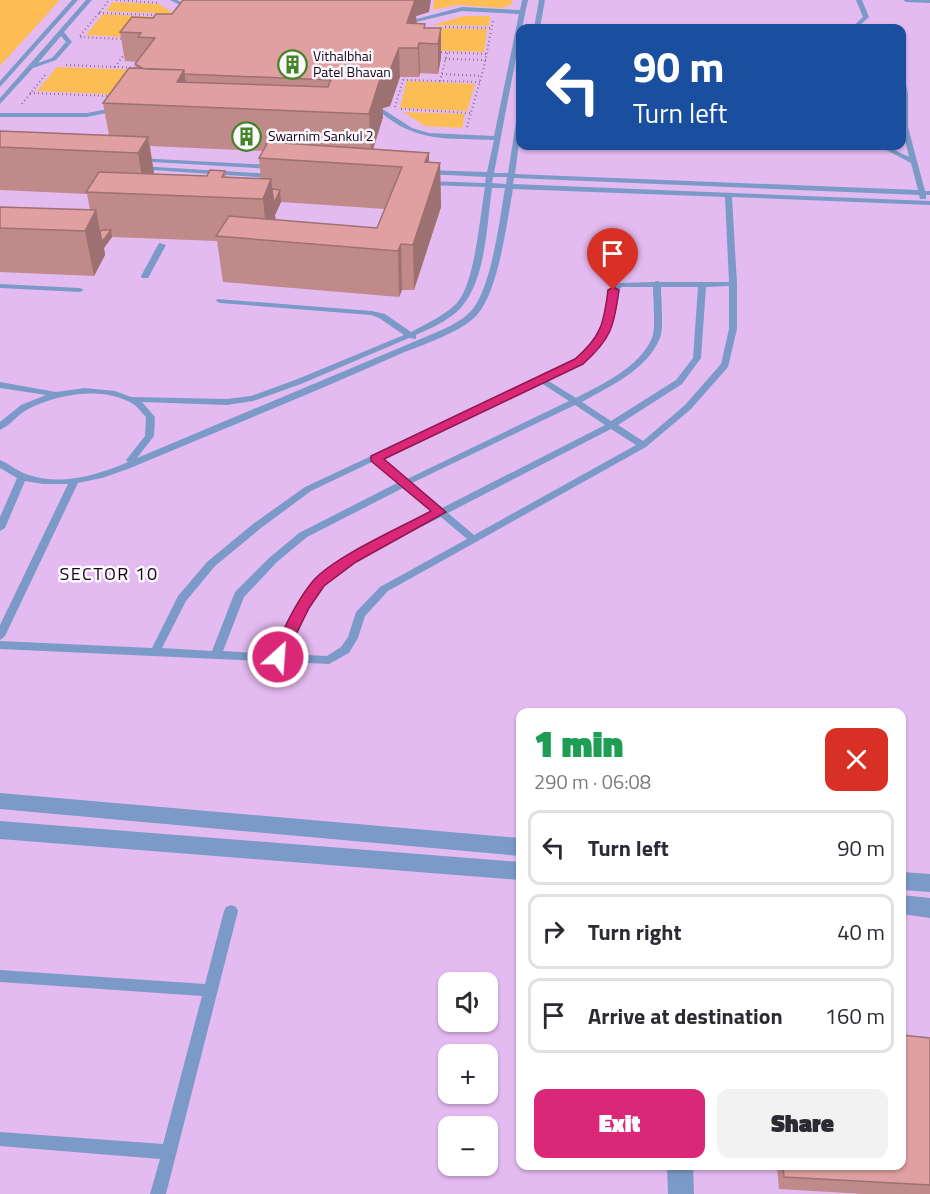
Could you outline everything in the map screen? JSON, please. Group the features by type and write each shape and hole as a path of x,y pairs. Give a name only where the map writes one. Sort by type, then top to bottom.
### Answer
{"street":[{"path":"0,801 516,847"},
{"path":"0,830 516,871"},
{"path":"906,881 930,883"},
{"path":"906,905 930,908"},
{"path":"680,1170 681,1194"}],"lane":[{"path":"0,85 75,0"},
{"path":"0,102 89,0"},
{"path":"174,0 197,14"},
{"path":"190,8 195,0"},
{"path":"520,24 525,0"},
{"path":"538,24 542,0"},
{"path":"859,0 866,16 859,24"},
{"path":"906,0 930,1"},
{"path":"412,21 462,9 522,12"},
{"path":"30,68 54,59 69,42 61,32"},
{"path":"0,385 56,394 99,391 132,399 227,402 253,398 298,382 410,335 446,316 459,306 467,294 477,264 490,174 516,44"},
{"path":"0,115 87,116 124,107"},
{"path":"382,111 417,132 498,138"},
{"path":"419,182 928,203 906,130"},
{"path":"0,463 22,477 55,482 74,481 110,472 302,395 446,331 475,313 489,286 516,137"},
{"path":"890,150 914,162"},
{"path":"176,162 203,157 243,158 254,160 263,166"},
{"path":"279,176 200,172 129,163 176,162 285,167"},
{"path":"195,180 204,163"},
{"path":"421,172 926,193"},
{"path":"701,183 701,193"},
{"path":"0,645 329,660 345,650 360,615 384,589 472,538 643,445 688,407 725,365 733,329 734,284 728,195"},
{"path":"145,276 162,245"},
{"path":"216,655 239,595 273,560 303,535 405,483 575,402 619,378 644,358 657,337 657,283"},
{"path":"278,657 303,606 319,583 351,559 611,425 679,382 697,358 702,284"},
{"path":"155,652 182,599 211,564 257,526 308,489 543,381 579,362 597,345 610,321 613,290 620,285 734,284"},
{"path":"0,286 80,290"},
{"path":"220,301 382,316 419,342"},
{"path":"543,381 643,445"},
{"path":"0,427 22,408 56,394"},
{"path":"110,472 143,449 151,435 152,422 147,410 132,399"},
{"path":"376,459 472,538"},
{"path":"0,528 22,477"},
{"path":"0,636 74,481"},
{"path":"158,1194 231,911"},
{"path":"0,976 210,990"},
{"path":"0,1139 169,1152"}],"path":[{"path":"109,0 79,37 168,41 183,16"},
{"path":"116,0 160,2 167,7"},
{"path":"175,11 183,16"},
{"path":"99,13 183,16"},
{"path":"463,136 482,76 494,14"},
{"path":"435,27 492,28"},
{"path":"115,67 135,39"},
{"path":"435,52 487,54"},
{"path":"440,81 447,52"},
{"path":"445,59 486,60"},
{"path":"67,65 146,69"},
{"path":"442,74 482,76"},
{"path":"395,109 404,80 480,82"},
{"path":"395,109 471,113"},
{"path":"395,109 404,115"}],"shaded area":[{"name":"SECTOR 10","path":"0,0 930,0 930,1194 0,1194"},
{"path":"0,0 60,0 0,66"},
{"path":"434,0 512,0 512,4 502,8 456,5 433,10"},
{"path":"113,2 158,4 176,14 106,11"},
{"path":"103,14 178,18 164,39 86,35"},
{"path":"464,16 490,16 489,26 432,25"},
{"path":"426,28 487,29 484,52 416,50"},
{"path":"57,67 139,70 125,95 37,91"},
{"path":"407,81 475,84 467,111 400,108"},
{"path":"404,112 465,114 462,128 425,126"}],"building":[{"name":"Vithalbhai Patel Bhavan","path":"183,0 415,0 407,23 425,24 424,28 441,28 438,44 419,43 418,48 399,48 388,75 381,78 381,76 334,72 331,80 184,74 184,70 144,69 135,64 155,38 138,37 141,33 120,32 132,17 153,18 156,14 172,14"},
{"path":"129,68 184,70 177,82 328,87 334,72 381,76 369,114 103,103"},
{"path":"0,131 148,137 138,153 0,147"},
{"path":"268,142 429,153 425,162 440,163 413,245 401,244 398,251 216,236 229,216 377,228 402,167 259,158"},
{"path":"210,170 225,171 222,177 271,179 263,199 86,192 99,172 207,176"},
{"path":"272,189 280,190 274,203"},
{"path":"0,207 96,210 85,231 0,228"},
{"path":"111,230 102,242 100,232"},
{"path":"906,1035 930,1038 930,1185 784,1177 783,1170 906,1170"}],"place":[{"name":"Vithalbhai Patel Bhavan","path":"292,64"},
{"name":"Swarnim Sankul 2","path":"247,136"}],"district":[{"name":"SECTOR 10","path":"109,574"}],"route":[{"path":"278,657 303,606 319,583 351,559 440,512 376,459 579,362 597,345 610,321 613,290"}]}
